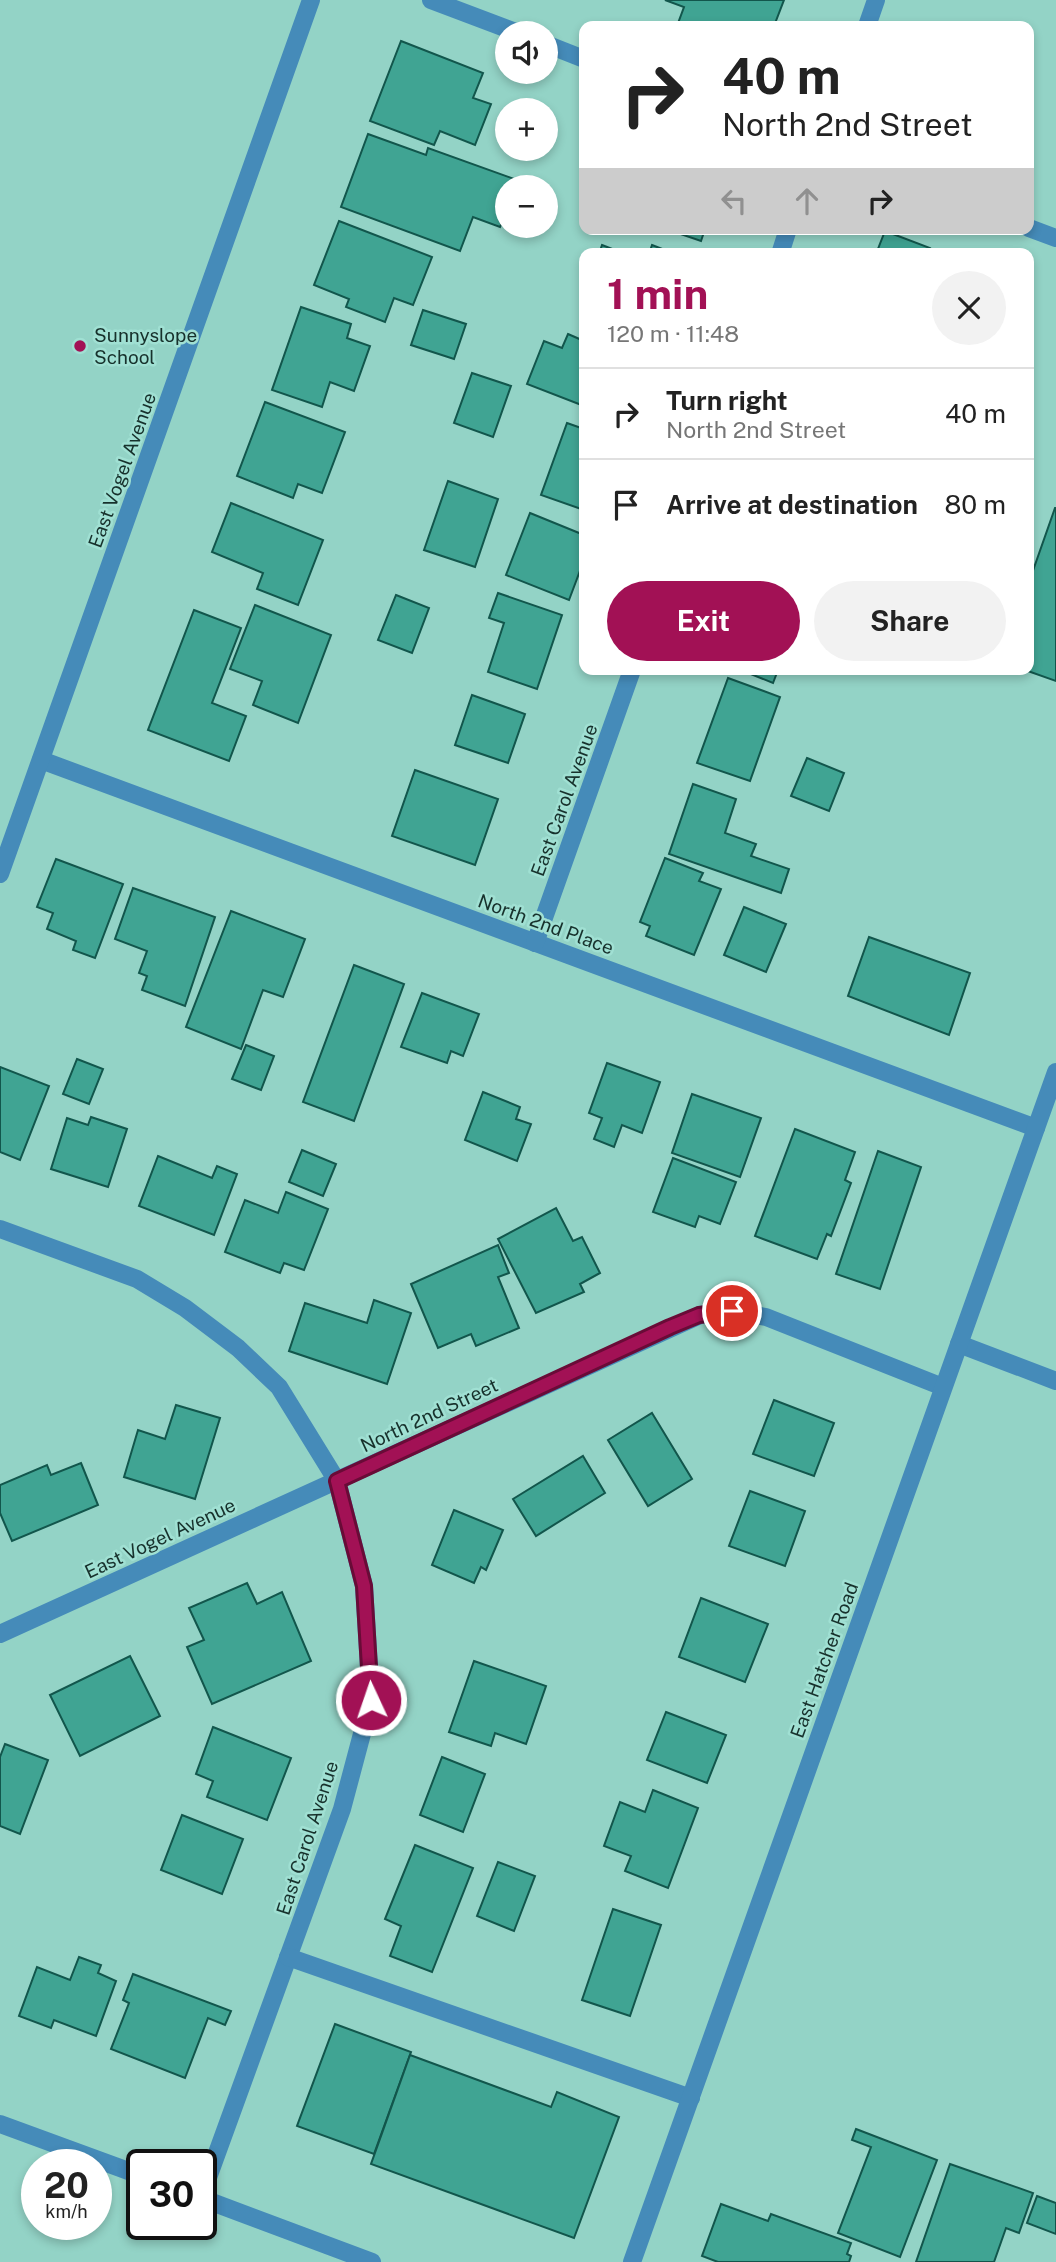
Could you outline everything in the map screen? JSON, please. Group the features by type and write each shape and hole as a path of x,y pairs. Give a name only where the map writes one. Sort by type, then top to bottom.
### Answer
{"street":[{"name":"East Vogel Avenue","path":"0,874 311,0"},
{"path":"431,0 495,24"},
{"path":"869,21 876,0"},
{"path":"558,49 579,57"},
{"path":"1034,230 1056,238"},
{"name":"East Carol Avenue","path":"535,943 630,675"},
{"name":"North 2nd Place","path":"41,760 1036,1128"},
{"name":"East Hatcher Road","path":"632,2262 1056,1072"},
{"path":"0,1229 137,1279 185,1308 238,1348 279,1387 337,1481"},
{"name":"North 2nd Street","path":"337,1481 699,1315 732,1311 766,1317 943,1387"},
{"path":"959,1344 1056,1381"},
{"name":"East Vogel Avenue","path":"0,1634 337,1481"},
{"name":"East Carol Avenue","path":"217,2153 342,1809 371,1700 364,1586 337,1481"},
{"path":"288,1957 691,2098"},
{"path":"0,2124 126,2170"},
{"path":"217,2203 372,2262"}],"building":[{"path":"665,0 784,0 776,21 679,21 684,7"},
{"path":"401,41 483,73 473,98 491,104 475,145 440,131 434,145 370,121"},
{"path":"368,134 426,155 428,148 503,175 495,175 495,225 473,217 460,251 341,207"},
{"path":"339,221 432,257 413,305 394,298 385,322 346,307 349,299 314,285"},
{"path":"684,235 703,235 701,241"},
{"path":"883,235 896,235 930,248 878,248"},
{"path":"301,307 351,324 347,338 370,346 354,391 330,382 322,407 272,390"},
{"path":"423,310 466,324 454,359 411,345"},
{"path":"568,334 579,339 579,404 527,384 544,341 562,348"},
{"path":"472,373 511,386 493,437 454,423"},
{"path":"265,402 345,432 322,493 298,484 293,498 237,476"},
{"path":"567,423 579,427 579,508 541,495"},
{"path":"448,481 498,499 475,567 424,550"},
{"path":"231,503 323,540 298,605 257,589 263,573 212,552"},
{"path":"1056,508 1056,681 1034,673 1034,568"},
{"path":"530,513 579,533 579,573 569,600 506,575"},
{"path":"498,593 562,615 537,689 488,672 504,623 489,618"},
{"path":"396,595 429,608 412,653 378,640"},
{"path":"255,605 331,635 298,723 253,705 262,681 230,669"},
{"path":"194,610 241,628 212,703 246,716 229,761 148,730"},
{"path":"753,675 776,675 773,683"},
{"path":"728,678 780,697 750,781 697,763"},
{"path":"472,695 525,714 508,763 455,745"},
{"path":"807,758 844,773 829,811 791,796"},
{"path":"415,770 498,799 475,865 392,836"},
{"path":"693,784 736,799 725,833 756,844 751,856 789,869 781,893 669,854"},
{"path":"665,858 703,873 699,881 721,889 694,955 646,936 650,926 640,922"},
{"path":"56,859 123,884 95,958 73,950 76,941 47,929 53,913 37,907"},
{"path":"133,888 215,917 185,1006 142,990 147,976 139,973 147,951 115,939"},
{"path":"744,907 786,924 766,972 724,955"},
{"path":"231,911 305,939 283,997 263,990 241,1049 186,1027"},
{"path":"869,937 970,973 949,1035 848,996"},
{"path":"354,965 404,984 354,1121 303,1102"},
{"path":"422,993 479,1014 463,1056 451,1051 447,1063 401,1047"},
{"path":"246,1045 274,1056 261,1090 232,1079"},
{"path":"77,1059 103,1069 89,1104 63,1094"},
{"path":"607,1063 660,1082 642,1133 622,1125 614,1147 594,1139 602,1118 589,1113"},
{"path":"0,1067 49,1086 20,1160 0,1152"},
{"path":"483,1092 520,1107 516,1119 531,1124 517,1161 465,1140"},
{"path":"692,1094 761,1118 740,1177 672,1153"},
{"path":"91,1117 127,1129 108,1187 51,1169 67,1118 88,1125"},
{"path":"795,1129 855,1152 845,1180 851,1183 831,1236 827,1234 817,1259 755,1236"},
{"path":"302,1150 336,1164 323,1196 289,1182"},
{"path":"878,1151 921,1167 880,1289 836,1274"},
{"path":"158,1156 212,1178 217,1166 237,1174 214,1235 139,1206"},
{"path":"673,1158 736,1182 720,1224 699,1216 695,1227 653,1212"},
{"path":"286,1192 328,1209 304,1270 284,1263 280,1273 225,1252 245,1200 278,1213"},
{"path":"556,1208 573,1241 582,1237 600,1273 580,1284 584,1292 536,1313 498,1239"},
{"path":"498,1245 509,1273 498,1277 519,1328 476,1346 471,1334 438,1348 411,1284"},
{"path":"374,1300 411,1313 387,1384 289,1351 305,1303 367,1323"},
{"path":"774,1400 834,1423 814,1476 753,1454"},
{"path":"176,1405 220,1418 195,1499 124,1477 138,1430 165,1439"},
{"path":"652,1413 692,1479 648,1506 608,1440"},
{"path":"583,1456 605,1493 536,1536 513,1499"},
{"path":"81,1463 98,1505 12,1541 0,1513 0,1485 47,1465 51,1475"},
{"path":"750,1491 805,1511 785,1566 729,1546"},
{"path":"454,1510 503,1530 486,1570 481,1567 474,1583 432,1565"},
{"path":"247,1583 257,1604 282,1592 311,1661 212,1704 187,1647 204,1640 189,1608"},
{"path":"701,1598 768,1624 745,1682 679,1657"},
{"path":"130,1656 160,1716 80,1756 50,1695"},
{"path":"474,1661 546,1686 526,1744 495,1733 491,1746 449,1732"},
{"path":"666,1712 726,1735 707,1783 647,1760"},
{"path":"213,1727 291,1758 267,1820 207,1797 213,1781 196,1774"},
{"path":"5,1744 48,1760 20,1834 0,1826 0,1757"},
{"path":"442,1757 485,1774 463,1832 420,1815"},
{"path":"653,1790 698,1808 668,1888 625,1871 631,1856 604,1846 620,1802 645,1812"},
{"path":"182,1815 243,1839 222,1894 161,1870"},
{"path":"415,1845 473,1868 432,1972 390,1956 401,1926 385,1919"},
{"path":"498,1862 535,1876 514,1931 477,1916"},
{"path":"613,1909 661,1925 630,2016 582,2000"},
{"path":"79,1957 101,1965 98,1973 116,1981 96,2036 54,2020 51,2028 19,2016 37,1967 70,1980"},
{"path":"133,1974 231,2011 225,2025 208,2018 185,2078 111,2049 129,2003 123,2000"},
{"path":"335,2024 411,2052 374,2154 297,2126"},
{"path":"410,2055 551,2107 557,2092 619,2117 574,2238 371,2164"},
{"path":"856,2129 937,2160 900,2257 838,2233 871,2147 852,2140"},
{"path":"950,2164 1033,2193 1019,2233 1006,2228 994,2262 916,2262"},
{"path":"1037,2196 1056,2203 1056,2234 1027,2223"},
{"path":"721,2204 768,2221 771,2214 851,2243 847,2254 851,2256 849,2262 718,2262 702,2256"}],"place":[{"name":"Sunnyslope School","path":"80,346"}],"route":[{"path":"371,1700 364,1586 337,1481 670,1327 699,1315 732,1311"}]}
